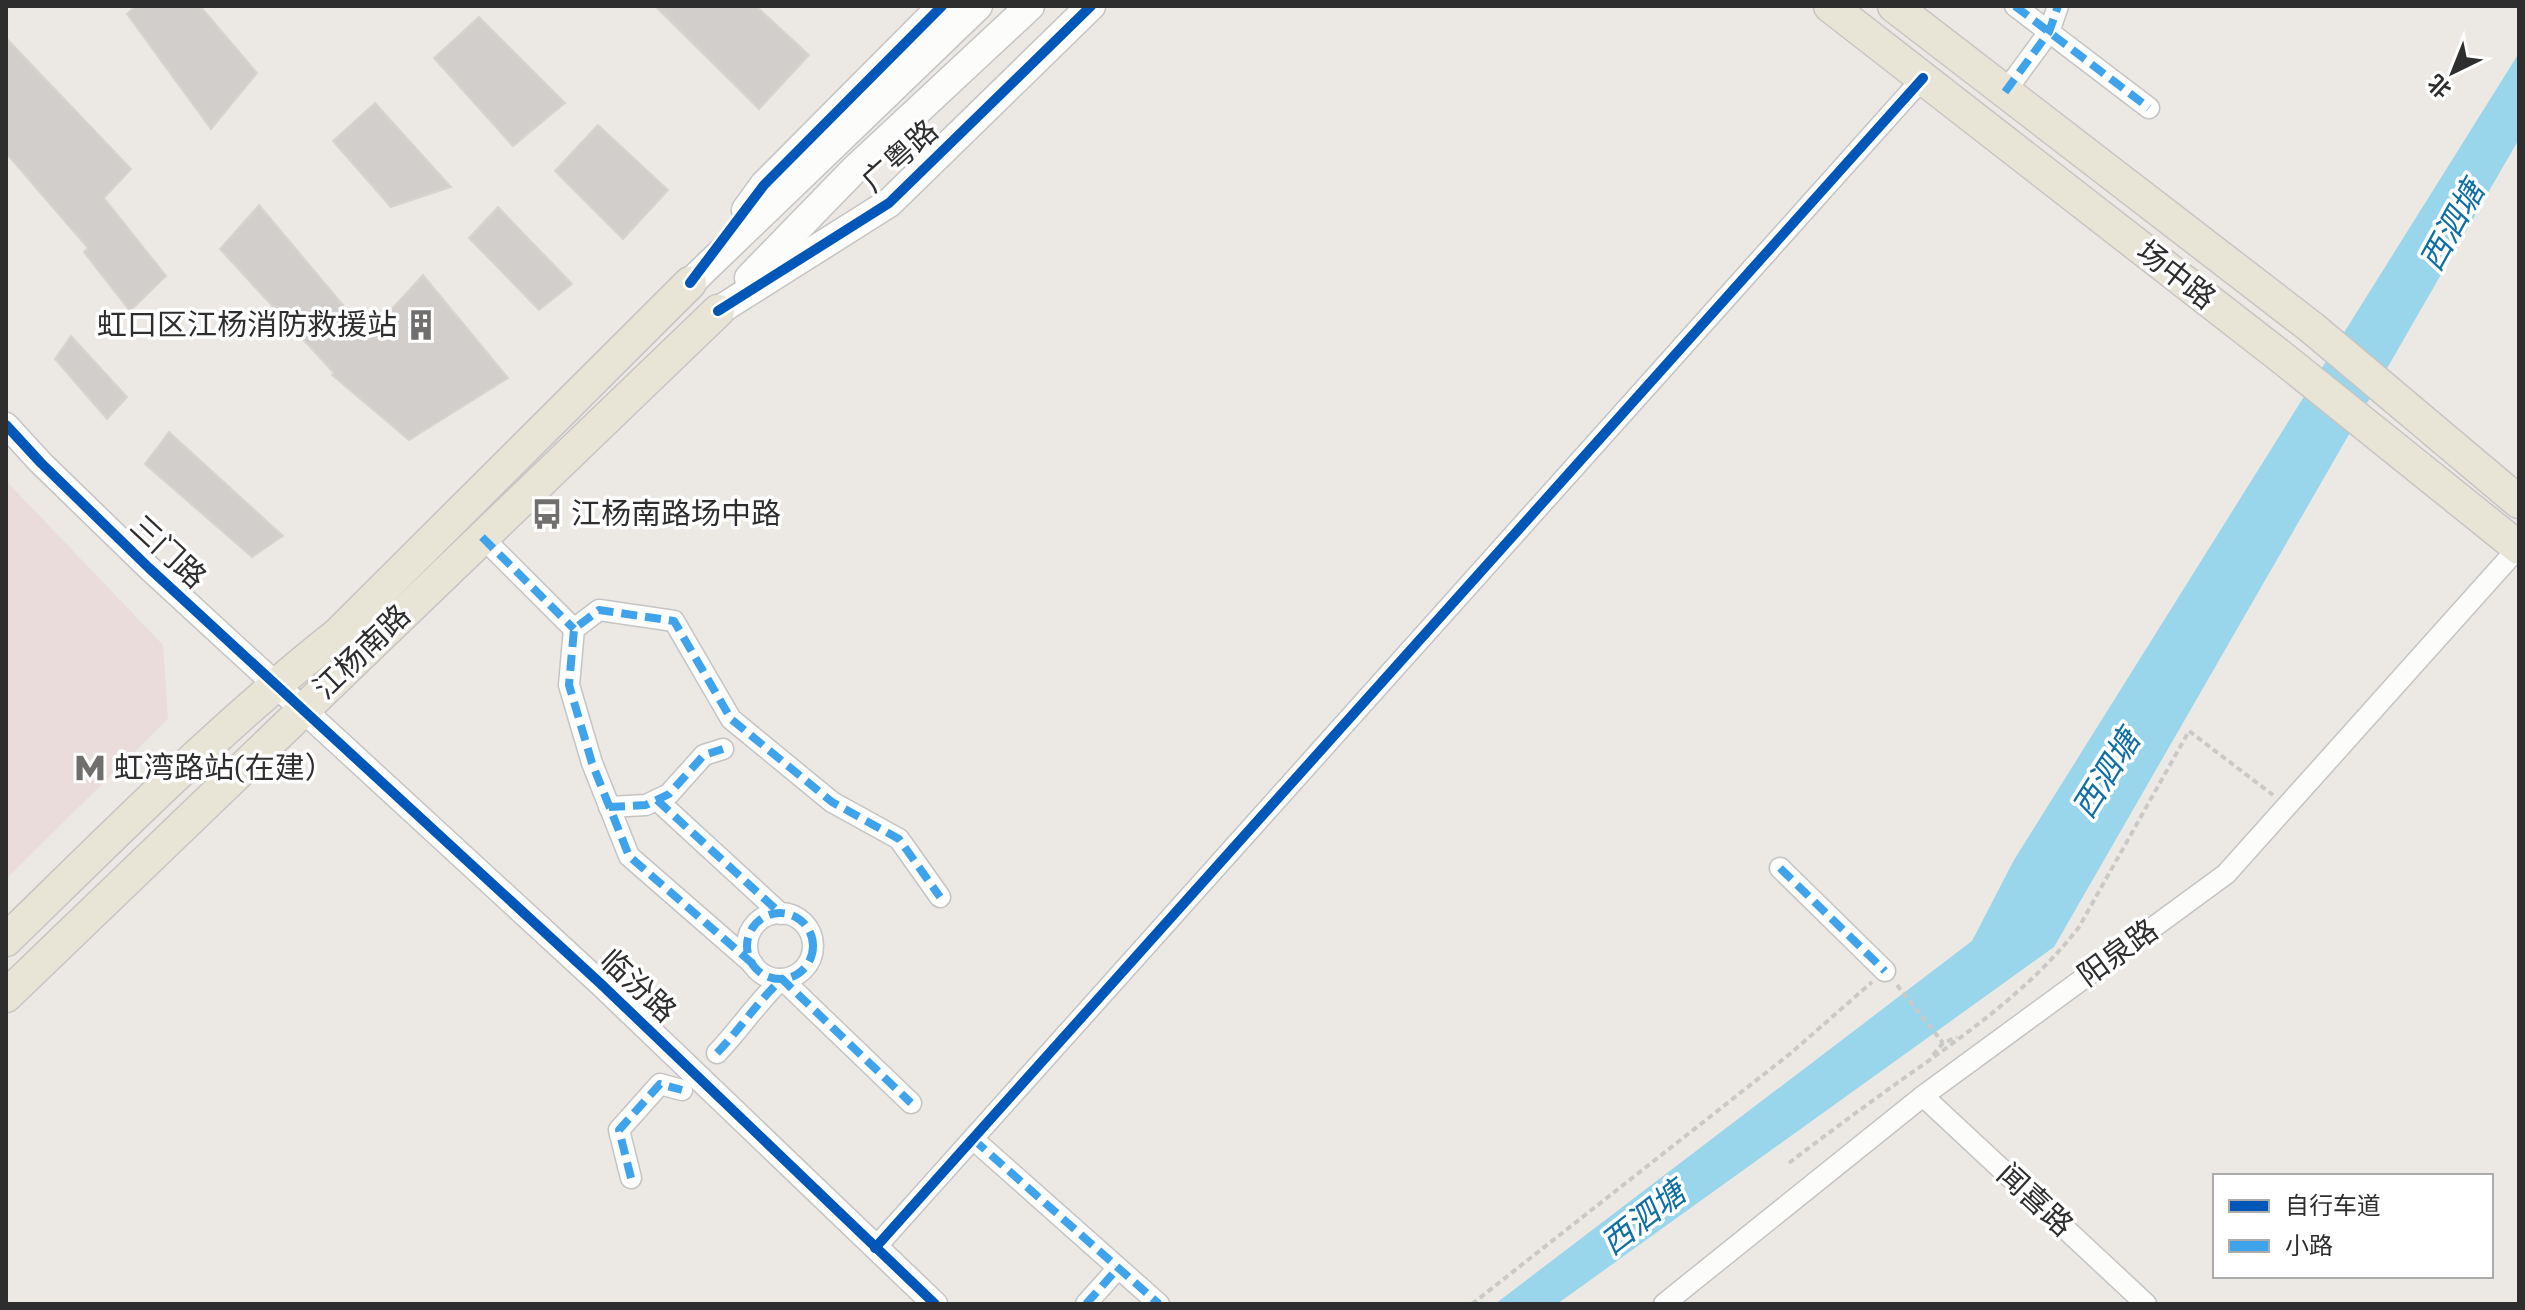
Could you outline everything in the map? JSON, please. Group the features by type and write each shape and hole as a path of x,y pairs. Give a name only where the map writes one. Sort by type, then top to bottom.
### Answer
{"main road":[{"path":"690,283 764,185 942,6"},
{"name":"广粤路","path":"690,283 978,6"},
{"name":"广粤路","path":"718,311 889,203 1091,6"},
{"name":"场中路","path":"1830,6 2280,356 2519,547"},
{"name":"场中路","path":"1894,6 2311,327 2519,502"},
{"name":"广粤路","path":"718,311 854,170 1023,13"},
{"name":"江杨南路","path":"6,940 275,684 338,634 690,283"},
{"name":"江杨南路","path":"6,996 718,311"}],"street":[{"path":"2015,6 2149,108"},
{"path":"2005,92 2049,32 2058,6"},
{"path":"875,1248 1923,78"},
{"name":"三门路","path":"6,425 149,568 303,709"},
{"path":"482,537 574,629"},
{"name":"阳泉路","path":"1664,1304 1923,1096 2226,874 2519,547"},
{"path":"911,1103 782,979 760,973 629,856 592,763 569,685 574,629 599,610 674,621 731,719 832,802 899,839 940,897"},
{"name":"临汾路","path":"303,709 612,994 935,1304"},
{"path":"609,807 646,805 669,794 704,755 723,749"},
{"path":"657,800 781,914"},
{"path":"1780,868 1890,976"},
{"path":"717,1053 766,994 782,979 802,972 812,955 812,935 799,919 781,914 767,916 757,922 747,942 753,964"},
{"path":"631,1178 619,1130 660,1084 682,1090"},
{"name":"闻喜路","path":"1923,1096 2146,1304"},
{"path":"973,1139 1159,1304"},
{"path":"1086,1304 1118,1268"}],"path":[{"path":"1789,1163 1930,1061 2057,955 2079,927 2189,731 2287,806"},
{"path":"1472,1304 1890,976 1943,1043"},
{"path":"1930,1061 1943,1043 1963,1035"}],"shaded area":[{"path":"6,481 163,645 168,719 6,879"}],"water":[{"name":"西泗塘","path":"2519,53 2519,139 2054,947 1557,1304 1495,1304 1972,941 2014,860"}],"building":[{"path":"136,6 200,6 257,73 211,129 127,14"},
{"path":"655,6 756,6 809,55 759,109"},
{"path":"479,17 565,103 513,146 434,58"},
{"path":"6,38 131,169 104,198 166,276 130,311 84,252 88,248 6,153"},
{"path":"375,103 451,187 391,207 333,141"},
{"path":"598,125 668,190 623,239 555,171"},
{"name":"虹口区江杨消防救援站","path":"259,205 368,335 423,275 508,378 409,440 332,375 334,373 220,249"},
{"path":"498,207 572,284 539,310 469,238"},
{"path":"71,336 127,397 107,419 55,359"},
{"path":"169,432 283,536 252,557 145,464"}],"marked path":[{"path":"2015,6 2149,108"},
{"path":"2005,92 2049,32 2058,6"},
{"path":"482,537 574,629"},
{"path":"753,964 629,856 592,763 569,685 574,629 599,610 674,621 731,719 832,802 899,839 940,897"},
{"path":"609,807 646,805 669,794 704,755 723,749"},
{"path":"657,800 781,914"},
{"path":"1780,868 1885,971"},
{"path":"780,913 793,916 803,923 810,933 813,946 810,959 803,969 793,976 780,979 767,976 757,969 750,959 747,946 750,933 757,923 767,916 780,913"},
{"path":"717,1053 782,979 911,1103"},
{"path":"631,1178 619,1130 660,1084 682,1090"},
{"path":"973,1139 1159,1304"},
{"path":"1086,1304 1118,1268"}],"cycle path":[{"path":"690,283 764,185 942,6"},
{"path":"718,311 889,203 1091,6"},
{"path":"875,1248 1923,78"},
{"path":"6,425 149,568 601,984 935,1304"}],"place":[{"name":"虹口区江杨消防救援站","path":"421,325"},
{"name":"江杨南路场中路","path":"547,514"},
{"name":"虹湾路站(在建）","path":"90,768"}]}
